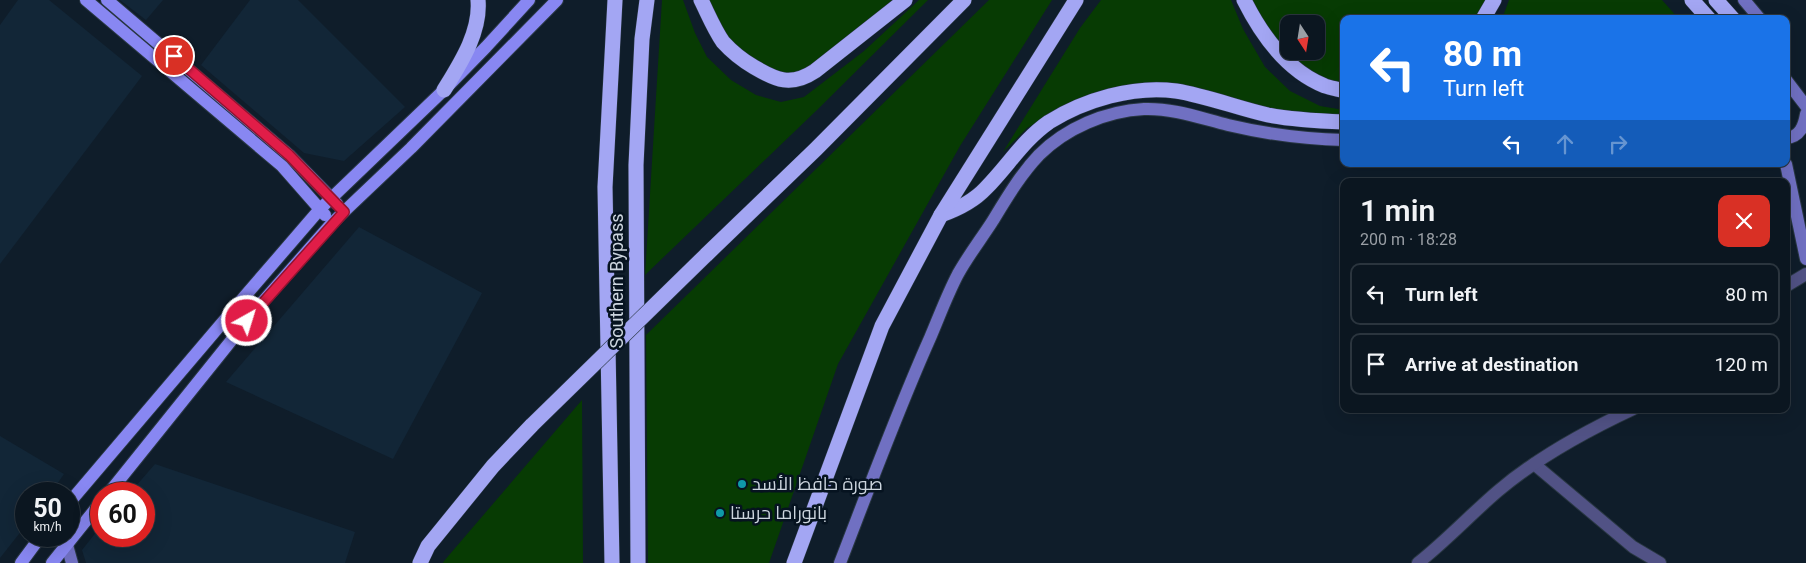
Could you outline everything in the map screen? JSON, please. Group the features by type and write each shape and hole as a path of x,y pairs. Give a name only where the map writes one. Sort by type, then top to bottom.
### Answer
{"highway":[{"path":"444,90 455,73 472,37 478,18 478,0"},
{"name":"Southern Bypass","path":"612,563 605,187 615,0"},
{"name":"Southern Bypass","path":"638,563 636,165 642,39 647,0"},
{"path":"701,0 716,32 732,51 741,59 773,78 788,81 802,78 815,71 905,0"},
{"path":"420,563 428,546 493,466 532,425 816,149 964,0"},
{"path":"794,563 882,326 941,215 1076,0"},
{"path":"1244,0 1268,41 1285,58 1304,74 1324,86 1340,89"},
{"path":"1485,15 1494,0"},
{"path":"1692,0 1705,15"},
{"path":"1716,0 1729,15"},
{"path":"941,215 976,197 1027,140 1048,124 1072,108 1112,95 1147,91 1176,91 1268,114 1295,119 1340,122"}],"main road":[{"path":"86,0 105,3 289,155 344,212"},
{"path":"80,490 320,209 444,90 529,0"},
{"path":"118,482 259,306 332,223 411,148 557,0"},
{"path":"105,3 282,166 332,223"},
{"path":"486,47 498,60"},
{"path":"244,296 259,306"},
{"path":"80,523 90,513"},
{"path":"21,563 33,547"},
{"path":"52,563 59,547"}],"street":[{"path":"1744,0 1757,15"},
{"path":"1790,85 1806,106"},
{"path":"840,563 905,393 958,275 1024,172 1040,154 1077,127 1114,114 1144,110 1167,110 1191,114 1280,135 1340,140"},
{"path":"1790,137 1798,134 1805,123 1806,114"},
{"path":"1790,183 1806,259"},
{"path":"1790,284 1806,274"},
{"path":"1418,563 1440,545 1498,490 1534,464 1602,424 1625,413"},
{"path":"1534,464 1633,547 1660,563"},
{"path":"65,547 72,563"}],"shaded area":[{"path":"18,0 49,0 142,76 0,264 0,25"},
{"path":"120,0 163,0 146,20"},
{"path":"250,0 298,0 405,107 344,161 304,153 201,65"},
{"path":"359,227 482,293 393,459 226,382"},
{"path":"0,436 64,474 58,482 15,482 15,539 0,558"},
{"path":"155,464 355,532 345,563 86,563 82,550 90,540 90,547 155,547 155,482 139,482"}],"green space":[{"path":"662,0 683,0 695,33 707,57 731,80 756,95 781,102 804,97 864,51 919,0 928,0 817,110 645,275"},
{"path":"707,0 892,0 840,46 812,65 781,80 740,58"},
{"path":"989,0 1052,0 960,146 838,364 769,563 648,563 646,335"},
{"path":"1101,0 1231,0 1243,29 1265,67 1290,91 1320,106 1340,109 1340,121 1177,91 1075,101 1027,128 1003,152 1080,28"},
{"path":"1251,0 1489,0 1481,15 1340,15 1340,89 1326,86 1290,60 1325,60 1325,15 1280,15 1280,53"},
{"path":"1509,0 1662,0 1675,15 1503,15"},
{"path":"582,400 583,563 443,563 444,561"}],"place":[{"name":"صورة حافظ الأسد","path":"742,484"},
{"name":"بانوراما حرستا","path":"720,513"}],"route":[{"path":"174,56 289,155 344,212 332,223 247,321"}]}
